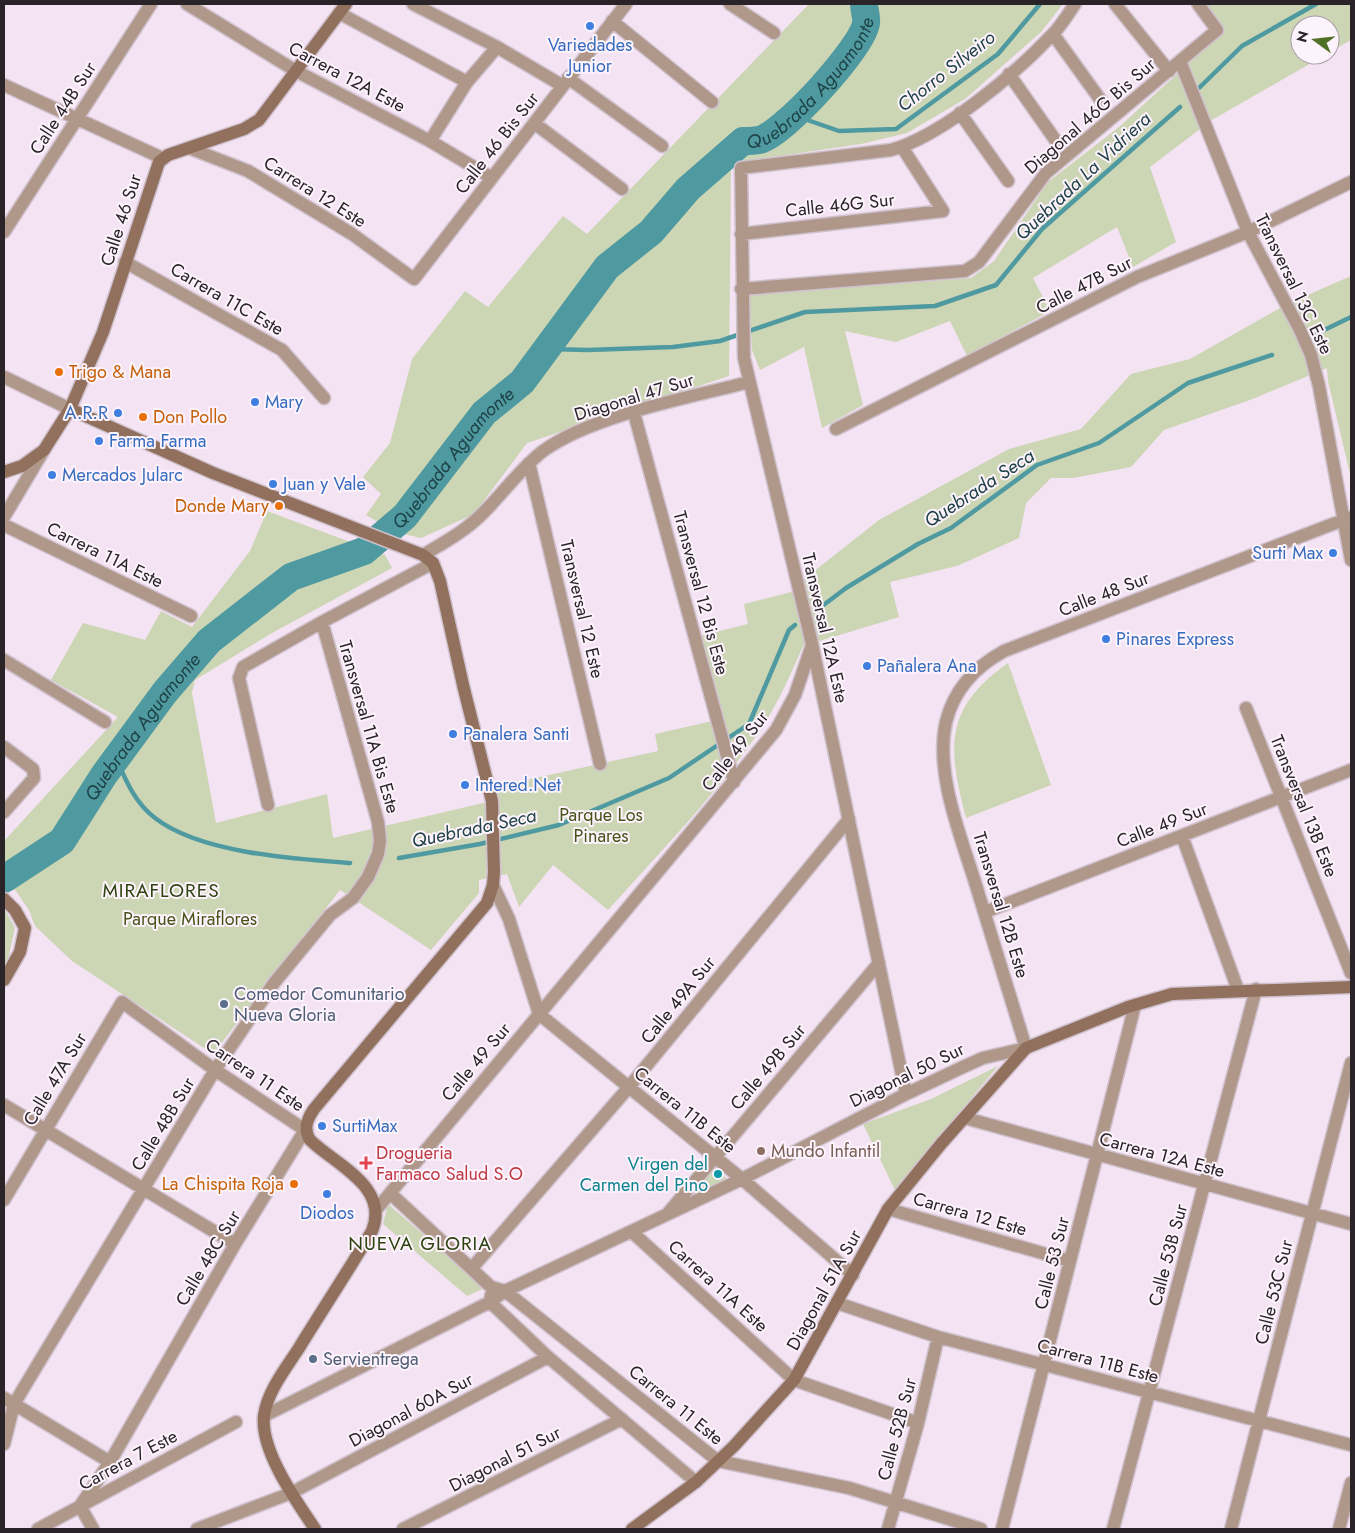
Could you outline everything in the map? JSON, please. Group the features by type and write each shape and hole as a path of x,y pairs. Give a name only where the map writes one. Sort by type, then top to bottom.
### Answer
{"street":[{"name":"Calle 44B Sur","path":"4,231 151,4"},
{"name":"Carrera 12A Este","path":"186,4 296,71 430,142 492,178"},
{"path":"413,4 566,82 662,146"},
{"name":"Calle 46 Bis Sur","path":"414,279 626,4"},
{"path":"730,4 774,33"},
{"path":"902,147 960,113 1009,74 1053,34 1075,4"},
{"path":"1115,4 1168,71"},
{"name":"Diagonal 46G Bis Sur","path":"741,289 965,271 979,262 1046,173 1217,30 1198,4"},
{"path":"343,8 467,82"},
{"name":"Calle 46 Sur","path":"4,517 70,409 100,339 157,167 162,158 253,125 265,115 343,8"},
{"path":"612,21 712,102"},
{"path":"1053,34 1102,102"},
{"path":"430,142 467,82 497,47"},
{"name":"Transversal 13C Este","path":"1180,61 1248,232 1300,330 1311,355 1348,518 1351,560"},
{"path":"1009,74 1056,142"},
{"path":"4,85 162,158"},
{"path":"960,113 1008,181"},
{"path":"534,123 622,189"},
{"name":"Transversal 12A Este","path":"902,147 740,168 743,349 749,382 812,644 906,1094"},
{"name":"Calle 46G Sur","path":"741,234 943,211 902,147"},
{"name":"Carrera 12 Este","path":"189,148 248,171 352,234 414,279"},
{"name":"Calle 47B Sur","path":"836,429 1137,277 1248,232 1351,182"},
{"name":"Carrera 11C Este","path":"125,262 282,350 324,398"},
{"path":"4,377 70,409 213,473 408,549 428,559"},
{"name":"Diagonal 47 Sur","path":"268,805 239,678 243,668 428,559 464,530 544,450 591,426 749,382"},
{"name":"Transversal 12 Bis Este","path":"634,413 734,782"},
{"path":"4,472 22,466 44,450"},
{"name":"Transversal 12 Este","path":"529,463 600,764"},
{"name":"Calle 48 Sur","path":"944,770 944,736 950,709 962,686 980,666 991,658 1040,637 1348,518"},
{"name":"Carrera 11A Este","path":"4,525 191,616"},
{"name":"Calle 48C Sur","path":"80,1506 110,1462 235,1244 305,1130 308,1118 314,1109 487,903 493,885 494,872 494,811 440,581 428,559"},
{"name":"Transversal 11A Bis Este","path":"322,622 378,822 380,841"},
{"name":"Calle 49 Sur","path":"316,1529 291,1493 268,1445 264,1416 276,1385 372,1231 376,1210 734,782 787,713 803,677 812,644"},
{"path":"4,660 105,722"},
{"name":"Transversal 13B Este","path":"1246,708 1351,973"},
{"path":"4,747 33,769 34,778 4,812"},
{"name":"Transversal 12B Este","path":"944,770 957,822 1026,1048"},
{"name":"Calle 49 Sur","path":"984,912 1351,770"},
{"name":"Calle 49A Sur","path":"472,1268 629,1088 850,819"},
{"path":"1182,836 1238,990"},
{"name":"Calle 48B Sur","path":"4,1444 9,1401 144,1189 216,1070 274,983 330,915 353,898 361,888 374,866 380,841"},
{"path":"493,885 509,920 539,1014"},
{"path":"4,980 20,952 25,928 21,919 5,900"},
{"name":"Calle 49B Sur","path":"665,1217 879,963"},
{"name":"Diagonal 50 Sur","path":"264,1416 490,1302 505,1291 665,1217 906,1094 983,1058 1026,1048 1135,1005 1184,992 1351,986"},
{"name":"Calle 53B Sur","path":"1113,1529 1256,989"},
{"name":"Carrera 11 Este","path":"122,1002 216,1070 305,1130 314,1144 367,1188 374,1201 376,1210"},
{"name":"Calle 47A Sur","path":"4,1200 122,1002"},
{"name":"Calle 53 Sur","path":"1002,1529 1135,1005"},
{"name":"Carrera 11B Este","path":"539,1014 742,1179 853,1275"},
{"name":"Diagonal 51A Sur","path":"632,1529 696,1482 794,1380 888,1209 941,1144 1026,1048"},
{"name":"Calle 53C Sur","path":"1231,1529 1350,1069"},
{"path":"4,1105 235,1244"},
{"name":"Carrera 12A Este","path":"964,1118 1351,1224"},
{"name":"Carrera 11 Este","path":"390,1193 491,1287 505,1291 718,1461 849,1488 981,1529"},
{"name":"Carrera 12 Este","path":"888,1209 1070,1261"},
{"name":"Carrera 11A Este","path":"632,1232 794,1380 918,1423"},
{"path":"491,1287 490,1302 548,1357 696,1482"},
{"name":"Carrera 11B Este","path":"838,1303 938,1337 1351,1445"},
{"name":"Calle 52B Sur","path":"888,1529 918,1423 938,1337"},
{"name":"Diagonal 60A Sur","path":"197,1529 291,1493 548,1357"},
{"path":"9,1401 110,1462"},
{"name":"Diagonal 51 Sur","path":"403,1529 622,1419"},
{"name":"Carrera 7 Este","path":"38,1529 236,1422"},
{"path":"1339,1529 1351,1483"},
{"path":"80,1506 93,1529"}],"green space":[{"path":"809,4 1063,4 1041,32 965,99 907,133 861,144 731,163 729,376 527,443 474,514 421,538 395,532 366,515 381,494 363,477 390,443 412,359 465,291 488,307 563,216 587,234"},
{"path":"1207,4 1351,4 1351,40 1340,46 1340,15 1290,15 1290,65 1308,65 1212,120 1150,167 1176,242 1133,267 1117,227 1033,278 1050,311 967,356 950,321 896,342 845,331 863,405 822,428 804,347 760,370 752,350 749,295 971,278 994,261 1048,182 1119,127 1225,30"},
{"path":"1351,276 1351,478 1328,381 1327,368 1250,400 1164,430 1131,467 1073,478 1051,478 1026,503 1019,538 957,566 890,582 899,617 803,646 774,708 745,751 708,798 608,910 553,865 519,907 507,874 479,880 479,893 431,950 340,890 213,1054 72,961 35,926 29,910 16,891 4,882 4,841 118,717 51,680 83,623 145,640 161,611 192,627 250,551 267,511 385,555 392,568 272,633 195,680 192,693 216,823 327,794 333,838 492,801 490,788 658,751 655,734 717,720 695,637 748,624 744,604 799,590 798,584 879,520 1009,449 1081,429 1131,374 1190,359 1287,304"},
{"path":"1008,663 1051,785 966,818 956,771 954,750 956,731 961,714 971,697 987,680"},
{"path":"4,908 15,928 8,959 4,965"},
{"path":"998,1066 895,1190 863,1124 931,1099"},
{"path":"714,1167 727,1179 689,1197"},
{"path":"388,1204 485,1288 467,1296 383,1224"}],"waterway":[{"name":"Quebrada Aguamonte","path":"4,879 62,841 104,775 165,692 209,641 291,577 364,551 405,516 484,413 522,382 607,267 651,232 688,189 743,141 759,140 770,135 803,107 820,89 862,35 866,23 864,4"},
{"name":"Chorro Silveiro","path":"796,116 839,131 896,129 998,54 1040,4"},
{"name":"Quebrada La Vidriera","path":"1199,88 1242,46 1316,4"},
{"name":"Quebrada La Vidriera","path":"547,349 588,350 673,347 720,341 805,312 935,306 996,285 1042,229 1180,107"},
{"name":"Quebrada Seca","path":"1316,334 1351,317"},
{"name":"Quebrada Seca","path":"817,610 846,588 918,544 951,528 1037,465 1099,443 1188,383 1272,355"},
{"name":"Quebrada Seca","path":"399,858 480,844 559,825 669,778 749,724 789,630 795,625"},
{"name":"Quebrada Seca","path":"116,758 127,783 142,806 155,818 174,830 222,847 248,852 350,863"}],"place":[{"name":"Variedades Junior","path":"590,26"},
{"name":"Trigo & Mana","path":"59,372"},
{"name":"Mary","path":"255,402"},
{"name":"A.R.R","path":"118,413"},
{"name":"Don Pollo","path":"143,417"},
{"name":"Farma Farma","path":"99,441"},
{"name":"Mercados Jularc","path":"52,475"},
{"name":"Juan y Vale","path":"273,484"},
{"name":"Donde Mary","path":"279,506"},
{"name":"Surti Max","path":"1333,553"},
{"name":"Pinares Express","path":"1106,639"},
{"name":"Pañalera Ana","path":"867,666"},
{"name":"Panalera Santi","path":"453,734"},
{"name":"Intered.Net","path":"465,785"},
{"name":"Comedor Comunitario Nueva Gloria","path":"224,1004"},
{"name":"SurtiMax","path":"322,1126"},
{"name":"Mundo Infantil","path":"761,1151"},
{"name":"Drogueria Farmaco Salud S.O","path":"366,1163"},
{"name":"Virgen del Carmen del Pino","path":"718,1174"},
{"name":"La Chispita Roja","path":"294,1184"},
{"name":"Diodos","path":"327,1194"},
{"name":"Servientrega","path":"313,1359"}],"district":[{"name":"MIRAFLORES","path":"161,890"},
{"name":"NUEVA GLORIA","path":"420,1243"}],"park label":[{"name":"Parque Los Pinares","path":"601,825"},
{"name":"Parque Miraflores","path":"190,919"}]}
